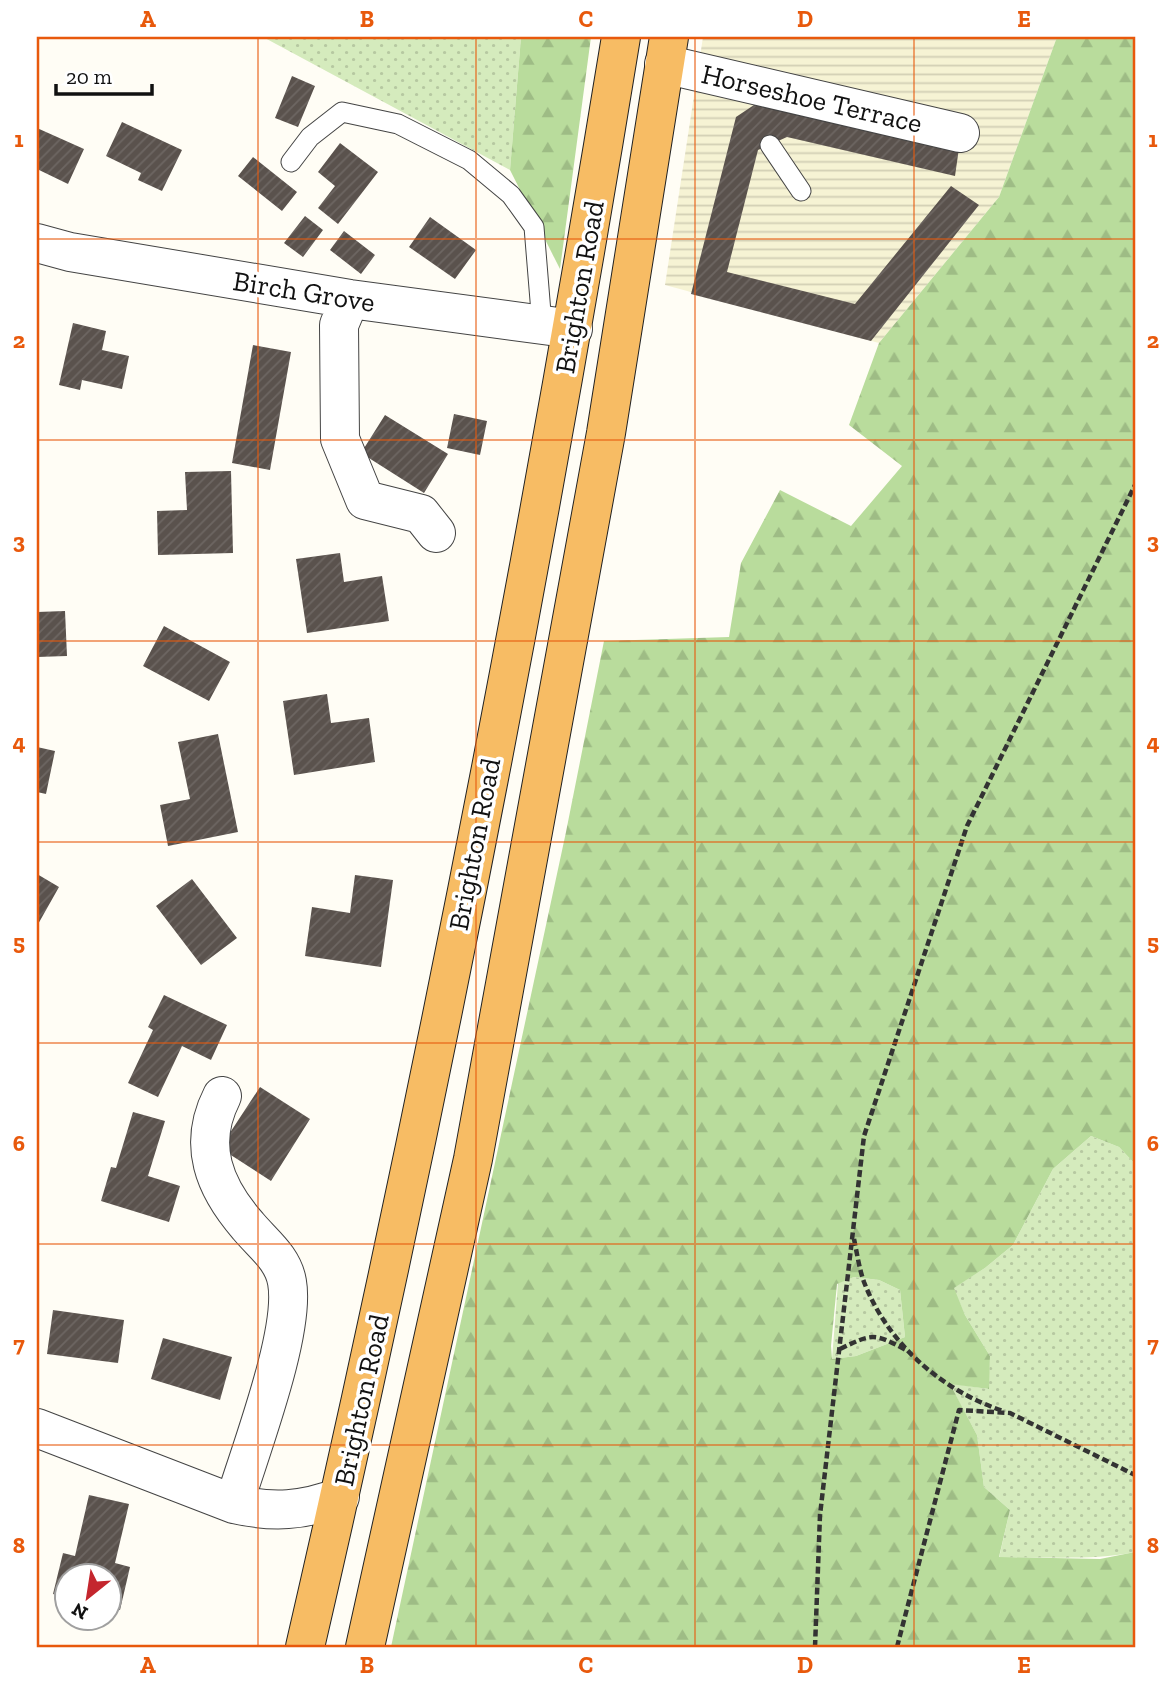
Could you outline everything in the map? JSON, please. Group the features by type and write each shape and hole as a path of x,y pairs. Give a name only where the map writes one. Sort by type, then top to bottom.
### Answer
{"highway":[{"name":"Brighton Road","path":"305,1647 401,1216 558,327 621,37"},
{"name":"Brighton Road","path":"365,1647 475,1145 607,433 666,50"}],"street":[{"name":"Horseshoe Terrace","path":"666,50 742,93 960,133"},
{"name":"Birch Grove","path":"37,243 69,252 350,299 558,327"},
{"path":"350,299 339,325 340,439 365,500 421,514 436,533"},
{"path":"222,1096 212,1116 208,1139 212,1163 232,1206 282,1266 288,1300 284,1336 234,1504"},
{"path":"37,1428 234,1504 261,1510 288,1511 340,1497"}],"lane":[{"path":"291,162 310,137 342,112 398,124 469,160 511,195 534,227 558,327"},
{"path":"770,145 801,191"}],"path":[{"path":"815,1647 820,1515 864,1136 967,826 1135,485"},
{"path":"853,1235 864,1281 907,1351"},
{"path":"840,1349 867,1336 883,1338 907,1351 938,1379 974,1401 1010,1413 1135,1475"},
{"path":"897,1647 959,1410 1010,1413"}],"shaded area":[{"path":"703,37 1057,37 999,197 879,343 665,285"}],"green space":[{"path":"263,37 521,37 510,170"},
{"path":"521,37 591,37 560,269 510,170"},
{"path":"1057,37 1135,37 1135,1164 1119,1147 1091,1136 1053,1169 1013,1245 954,1288 965,1315 990,1356 989,1389 950,1384 977,1435 984,1487 1010,1510 999,1557 1100,1559 1135,1552 1135,1647 391,1647 566,832 604,641 729,637 741,563 780,490 851,526 902,466 849,425 879,343 999,197","holes":["854,1277 879,1280 900,1290 905,1337 856,1356 832,1359 837,1284"]},
{"path":"1091,1136 1119,1147 1135,1164 1135,1552 1085,1557 999,1558 1010,1510 984,1487 977,1435 949,1383 988,1389 990,1356 965,1315 953,1288 985,1268 1013,1245 1053,1169"},
{"path":"854,1277 879,1280 900,1290 905,1337 856,1356 832,1359 838,1283"}],"building":[{"path":"292,76 315,86 298,127 275,118"},
{"path":"763,99 959,148 955,176 787,137 758,150 727,272 855,304 951,186 979,205 871,341 691,294 736,117"},
{"path":"122,122 182,150 162,191 138,180 141,173 106,156"},
{"path":"37,128 84,149 68,184 37,169"},
{"path":"340,143 378,172 338,224 318,208 335,186 318,172"},
{"path":"253,157 297,192 282,211 238,176"},
{"path":"305,216 323,230 303,257 284,243"},
{"path":"430,217 476,250 455,279 409,247"},
{"path":"344,231 375,255 361,274 330,250"},
{"path":"73,323 106,331 102,350 129,356 122,389 82,380 80,390 59,385"},
{"path":"253,345 291,352 270,470 232,463"},
{"path":"454,414 487,421 480,455 447,448"},
{"path":"385,415 448,454 424,493 361,453"},
{"path":"231,471 233,553 158,555 157,511 187,510 185,472"},
{"path":"340,553 344,582 382,576 389,621 307,633 296,559"},
{"path":"65,611 67,656 37,657 37,612"},
{"path":"164,626 230,662 209,701 143,666"},
{"path":"327,694 331,723 369,718 375,762 294,775 283,701"},
{"path":"218,734 238,832 168,846 160,805 190,799 178,742"},
{"path":"37,747 55,751 46,794 37,792"},
{"path":"37,874 59,887 37,926"},
{"path":"355,875 393,880 381,967 305,956 312,907 350,913"},
{"path":"192,879 237,938 201,965 156,906"},
{"path":"164,995 227,1025 211,1060 182,1046 158,1097 128,1083 153,1030 148,1027"},
{"path":"260,1087 310,1119 271,1181 220,1148"},
{"path":"133,1112 165,1121 148,1176 180,1186 169,1222 101,1201 111,1167 116,1168"},
{"path":"53,1310 124,1320 118,1363 47,1354"},
{"path":"163,1338 232,1357 220,1400 151,1379"},
{"path":"89,1495 129,1504 115,1562 61,1562 63,1553 75,1556"},
{"path":"122,1565 130,1567 122,1601"}]}
